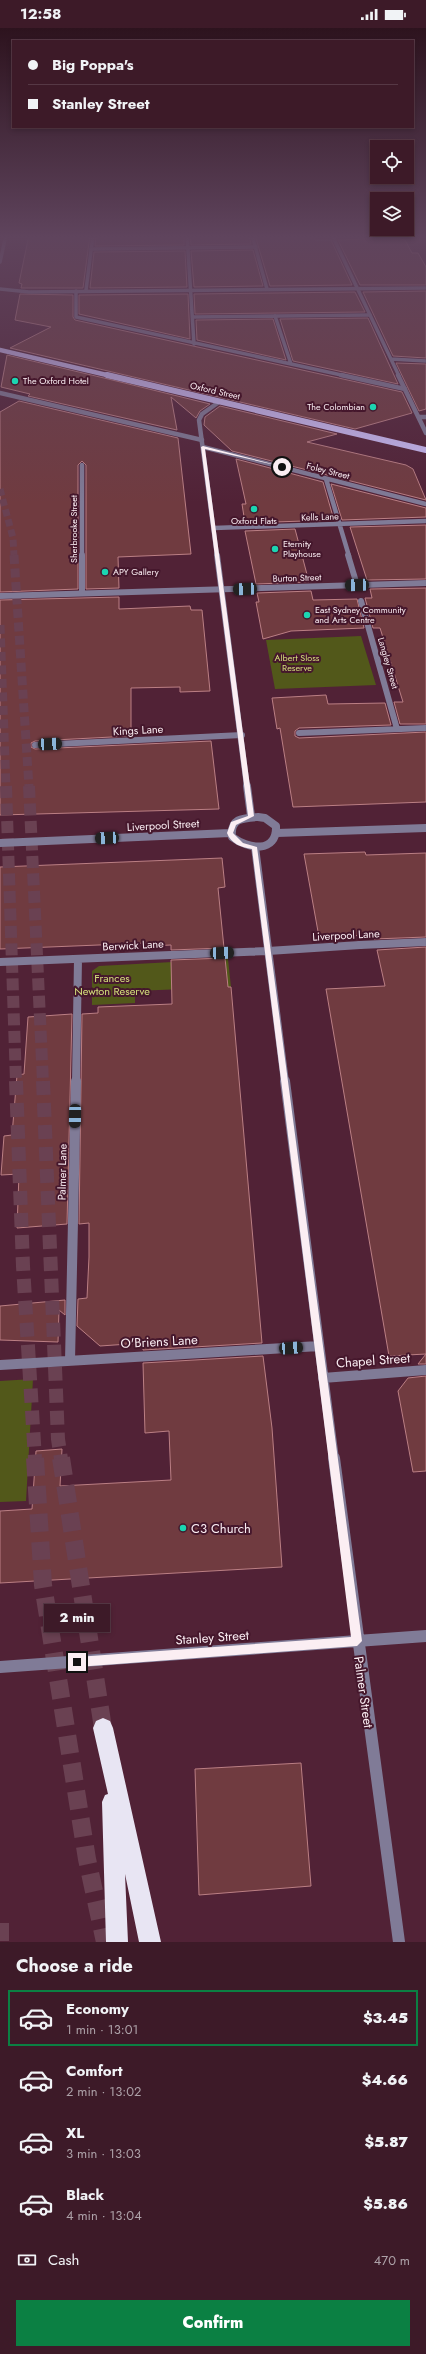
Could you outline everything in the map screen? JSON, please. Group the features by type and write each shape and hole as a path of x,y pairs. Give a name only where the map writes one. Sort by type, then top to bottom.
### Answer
{"highway":[{"path":"103,1728 150,1942"},
{"path":"111,1770 117,1942"}],"main road":[{"name":"Oxford Street","path":"0,350 426,450"}],"street":[{"path":"108,324 194,344 406,388"},
{"path":"194,324 194,344"},
{"path":"278,324 291,364"},
{"path":"375,324 426,432"},
{"path":"392,359 426,361"},
{"path":"0,393 202,440"},
{"path":"219,402 200,416 251,816"},
{"path":"419,418 426,417"},
{"name":"Foley Street","path":"203,447 426,504"},
{"name":"Sherbrooke Street","path":"82,465 82,593"},
{"path":"326,479 357,585"},
{"name":"Kells Lane","path":"214,528 426,522"},
{"name":"Burton Street","path":"0,596 426,583"},
{"name":"Langley Street","path":"361,602 397,729"},
{"path":"298,733 426,728"},
{"name":"Kings Lane","path":"35,745 242,736"},
{"path":"251,816 265,818 276,826 277,833 274,840 269,844 255,847 241,845 232,837 230,833 233,824 251,816"},
{"path":"277,833 426,828"},
{"name":"Liverpool Street","path":"0,843 230,833"},
{"name":"Palmer Street","path":"255,847 357,1641 399,1942"},
{"name":"Liverpool Lane","path":"268,951 426,942"},
{"name":"Berwick Lane","path":"0,962 268,951"},
{"name":"Palmer Lane","path":"70,1361 78,959"},
{"name":"O'Briens Lane","path":"0,1365 319,1346"},
{"name":"Chapel Street","path":"323,1378 426,1370"},
{"name":"Stanley Street","path":"0,1667 426,1636"}],"green space":[{"name":"Albert Sloss Reserve","path":"361,636 376,685 275,689 266,640"},
{"name":"Frances Newton Reserve","path":"228,959 231,987 135,991 135,1003 92,1005 92,971 99,966"},
{"path":"33,1379 26,1501 0,1502 0,1381"}],"building":[{"path":"37,324 95,324 402,392 412,413 355,429 10,348 51,327"},
{"path":"125,324 189,324 190,339"},
{"path":"196,324 275,324 286,360 197,340"},
{"path":"282,324 371,324 398,384 293,361"},
{"path":"378,324 426,324 426,358 393,356"},
{"path":"7,355 210,404 200,411 196,418 171,397 177,430 28,396 30,394 1,387"},
{"path":"396,363 426,364 426,409 419,411"},
{"path":"19,401 178,438 191,554 118,557 119,588 86,589 86,465 82,461 78,465 78,589 0,592 0,412"},
{"path":"220,406 337,434 307,442 406,465 413,469 426,500 232,451 204,425 205,417"},
{"path":"236,459 323,482 334,520 245,523 242,504 246,504"},
{"path":"331,484 426,508 426,517 342,520"},
{"path":"426,525 426,579 367,580 350,527"},
{"name":"Eternity Playhouse","path":"295,529 309,582 256,584 245,531"},
{"path":"426,588 426,724 400,724 394,702 403,702 380,628 373,628 365,598 372,598 370,589"},
{"name":"East Sydney Community and Arts Centre","path":"311,591 313,600 357,599 364,628 291,631 263,639 256,602 259,602 257,593"},
{"path":"119,597 119,609 190,606 191,610 202,610 210,691 180,692 180,687 131,688 131,736 35,741 31,743 31,747 35,749 211,741 219,809 0,815 0,600"},
{"path":"326,695 328,704 385,703 391,725 299,728 295,731 295,736 299,738 426,732 426,802 293,807 280,728 277,729 272,698"},
{"path":"365,852 366,855 426,853 426,937 374,939 373,935 319,937 304,854"},
{"path":"222,858 225,887 218,888 224,948 171,950 171,945 148,946 148,943 0,949 0,867"},
{"path":"426,947 426,1354 389,1356 326,989 385,986 377,950"},
{"path":"225,958 228,987 231,987 262,1343 143,1350 143,1343 100,1346 77,1326 78,1299 87,1298 89,1257 89,1223 79,1224 82,1014 98,1013 98,1007 172,1004 171,960"},
{"path":"72,1014 67,1224 17,1228 19,1174 1,1175 4,1136 12,1135 17,1075 24,1074 28,1017"},
{"path":"65,1300 65,1315 59,1310 58,1342 0,1340 0,1306"},
{"path":"426,1354 426,1364 418,1364"},
{"path":"263,1356 272,1428 282,1567 0,1583 0,1511 32,1509 36,1451 62,1449 60,1486 171,1480 169,1431 145,1433 143,1363"},
{"path":"426,1376 426,1471 413,1472 398,1391 408,1378"},
{"path":"301,1763 311,1886 199,1895 195,1769"}],"tunnel":[{"path":"0,489 13,538 14,556"},
{"path":"14,555 29,787"},
{"path":"0,625 6,787"},
{"path":"6,786 16,1082"},
{"path":"29,786 43,1082"},
{"path":"16,1081 23,1266 35,1459"},
{"path":"43,1081 58,1439 61,1459"},
{"path":"35,1458 43,1585 87,1859 105,1942"},
{"path":"61,1458 103,1728"},
{"path":"0,1923 0,1942"}],"place":[{"name":"The Oxford Hotel","path":"15,381"},
{"name":"The Colombian","path":"373,407"},
{"name":"Oxford Flats","path":"254,509"},
{"name":"Eternity Playhouse","path":"275,549"},
{"name":"APY Gallery","path":"105,572"},
{"name":"East Sydney Community and Arts Centre","path":"307,615"},
{"name":"C3 Church","path":"183,1528"}],"route":[{"path":"77,1662 357,1641 255,847 241,845 232,837 230,833 233,824 238,820 251,816 242,736 221,590 203,447 282,467"}]}
